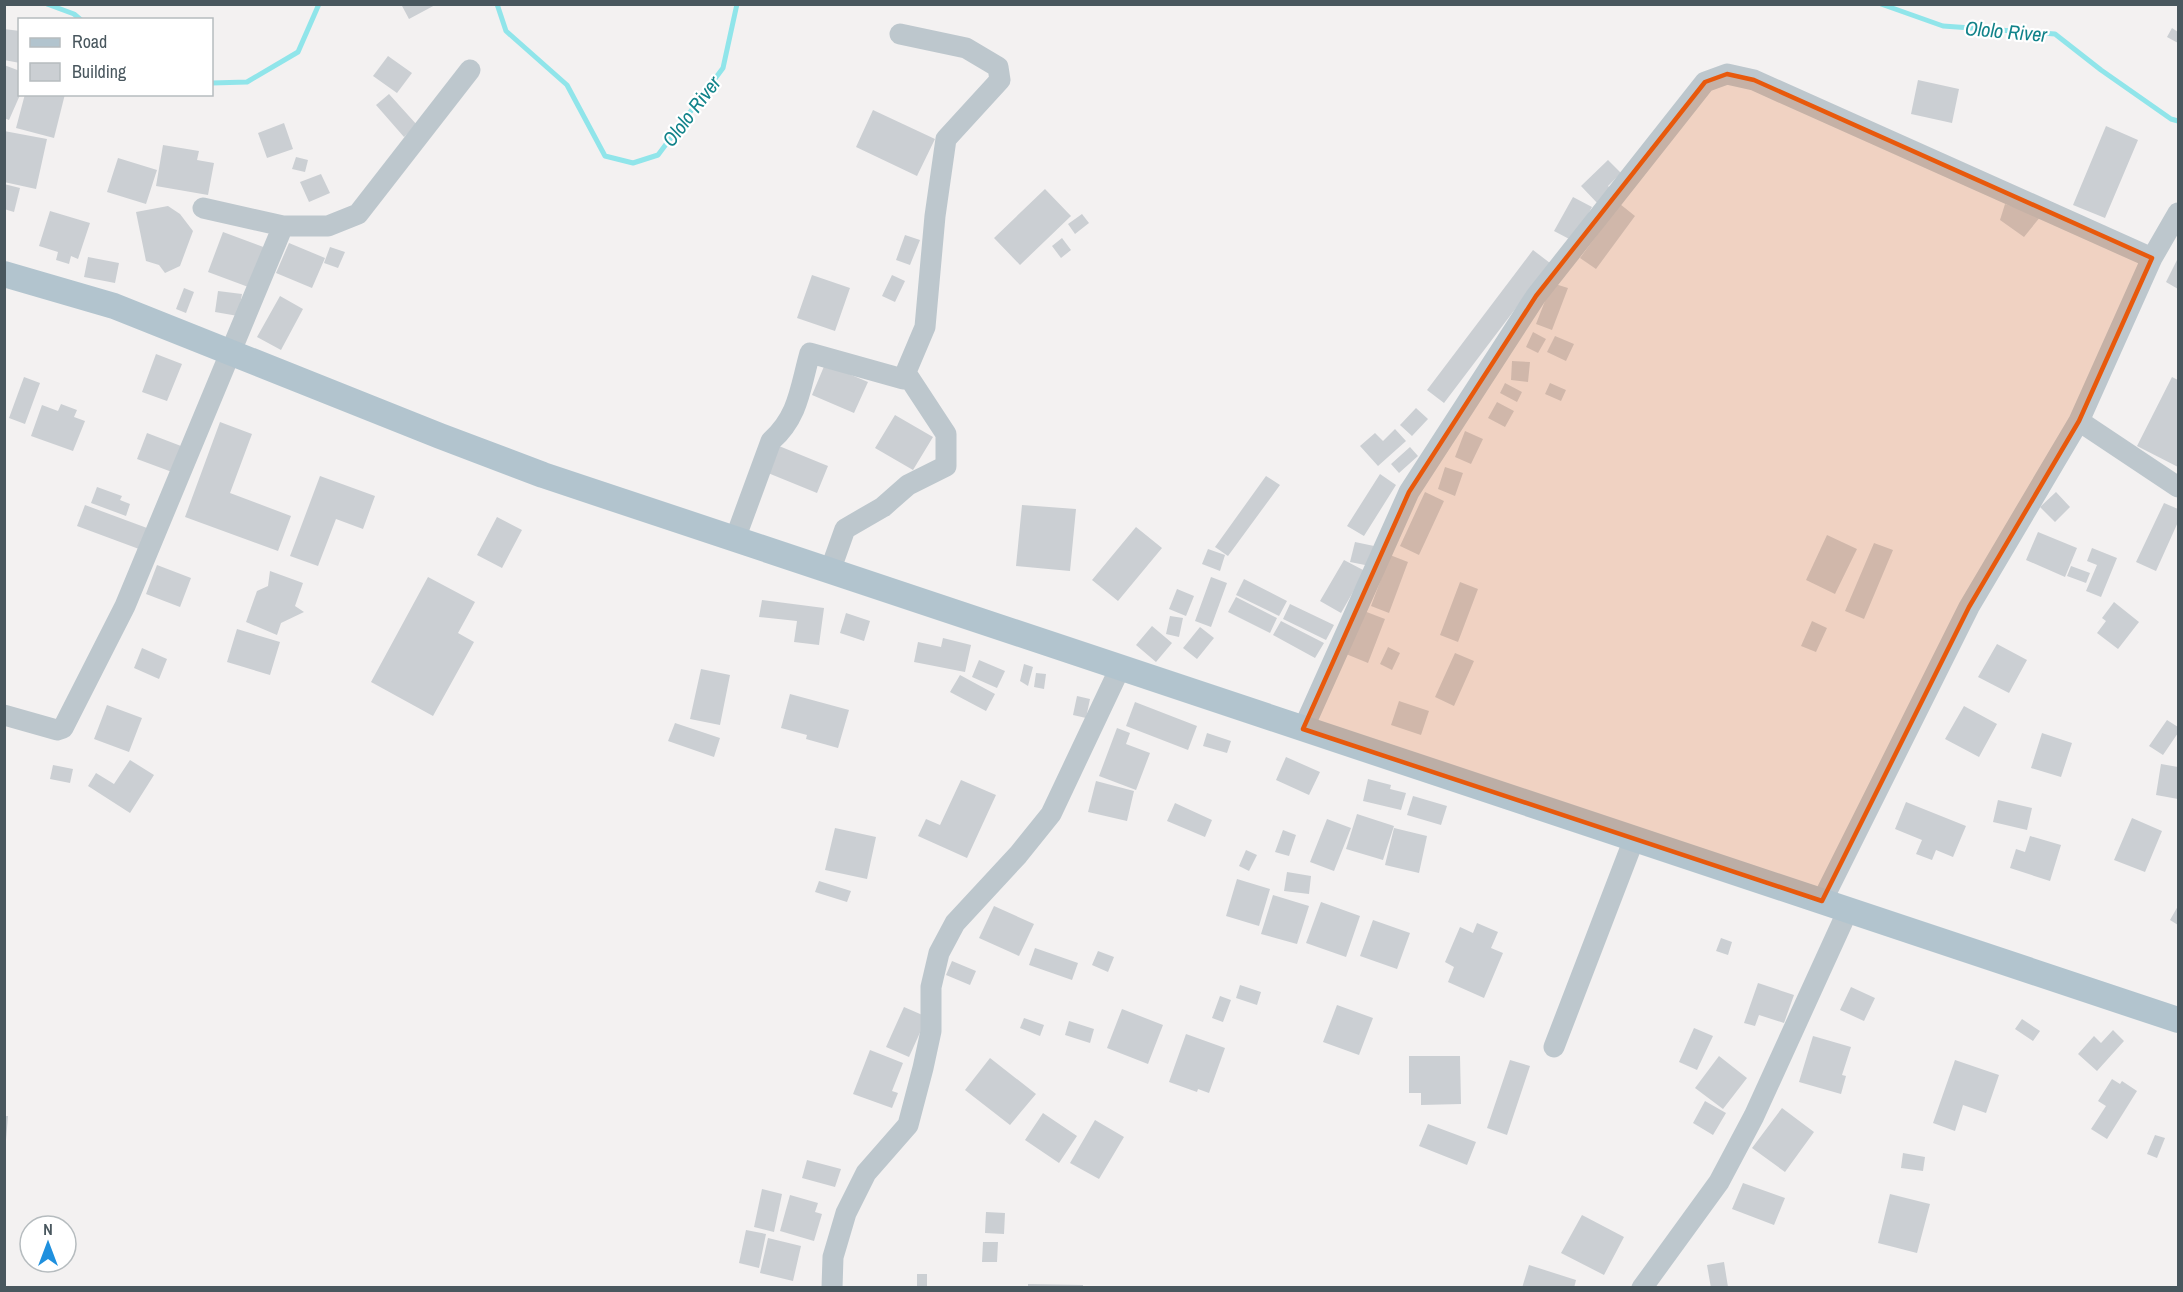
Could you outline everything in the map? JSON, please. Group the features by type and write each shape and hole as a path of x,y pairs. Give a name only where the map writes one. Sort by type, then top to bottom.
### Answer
{"main road":[{"path":"4,274 114,306 522,467 2178,1020"}],"street":[{"path":"735,539 771,441 784,430 792,417 810,353 903,379 925,327 935,216 946,139 1000,80 998,66 966,48 900,34"},
{"path":"203,208 283,226 328,226 358,214 470,70"},
{"path":"1303,729 1409,492 1536,296 1705,82 1727,74 1755,80 2152,258"},
{"path":"1822,901 1969,607 2079,421 2152,258 2178,213"},
{"path":"4,715 57,730 63,728 125,606 283,226"},
{"path":"830,570 845,529 883,507 908,485 946,466 946,434 906,373"},
{"path":"2079,421 2178,487"},
{"path":"832,1287 833,1257 846,1213 866,1173 908,1125 931,1031 931,987 939,953 955,923 1018,855 1051,814 1120,668"},
{"path":"1554,1047 1634,839"},
{"path":"1642,1287 1719,1182 1754,1116 1848,910"}],"highlighted area":[{"path":"1727,74 1754,80 2152,258 2079,421 1969,607 1822,901 1303,729 1409,492 1536,296 1705,82"}],"building":[{"path":"401,4 437,4 409,19"},
{"path":"2172,28 2178,32 2178,43 2167,37"},
{"path":"4,29 18,31 18,63 4,60"},
{"path":"388,56 412,73 397,93 373,76"},
{"path":"4,65 18,70 20,96 9,120 4,118"},
{"path":"1918,80 1959,89 1952,123 1911,114"},
{"path":"389,94 417,125 404,137 376,105"},
{"path":"24,96 64,96 54,138 16,128"},
{"path":"873,110 935,139 917,176 856,147"},
{"path":"284,123 293,149 267,158 258,133"},
{"path":"2106,126 2138,140 2105,218 2073,205"},
{"path":"4,131 47,139 36,189 4,182"},
{"path":"163,145 199,151 197,160 214,163 208,195 156,186"},
{"path":"296,157 308,160 305,172 292,169"},
{"path":"118,158 157,170 146,204 107,192"},
{"path":"1608,160 1621,173 1608,186 1614,192 1600,206 1581,186"},
{"path":"321,174 330,193 309,202 300,182"},
{"path":"4,184 20,188 14,212 4,209"},
{"path":"1045,189 1071,216 1020,265 994,238"},
{"path":"1573,197 1592,207 1573,241 1554,231"},
{"path":"1620,204 1635,216 1596,269 1580,258"},
{"path":"2005,204 2041,216 2024,237 2000,220"},
{"path":"168,206 180,214 193,231 180,266 165,273 159,265 146,261 136,212"},
{"path":"50,211 90,223 78,259 71,256 69,264 56,260 58,252 39,246"},
{"path":"1082,214 1089,223 1075,234 1068,224"},
{"path":"223,232 266,248 251,288 208,272"},
{"path":"905,235 920,240 910,265 896,260"},
{"path":"1062,238 1071,250 1061,258 1052,246"},
{"path":"289,243 325,258 312,288 276,273"},
{"path":"330,247 345,252 338,268 324,263"},
{"path":"1533,250 1550,263 1444,403 1427,390"},
{"path":"88,257 119,263 115,283 84,277"},
{"path":"2178,258 2178,289 2166,282"},
{"path":"812,275 850,288 835,331 797,318"},
{"path":"892,275 905,281 895,302 882,296"},
{"path":"1552,283 1568,288 1552,330 1536,324"},
{"path":"184,288 194,292 186,313 176,309"},
{"path":"218,291 242,294 238,316 215,312"},
{"path":"280,296 303,309 281,350 257,337"},
{"path":"1533,332 1546,339 1538,353 1526,347"},
{"path":"1555,336 1574,344 1566,361 1547,352"},
{"path":"156,354 182,364 167,401 142,392"},
{"path":"1512,361 1530,362 1528,382 1511,380"},
{"path":"825,364 868,382 854,413 812,395"},
{"path":"24,377 40,383 25,424 9,418"},
{"path":"2172,377 2178,380 2178,467 2137,446"},
{"path":"1505,383 1522,392 1517,402 1500,393"},
{"path":"1550,383 1566,390 1561,401 1545,394"},
{"path":"1497,402 1514,411 1505,427 1488,418"},
{"path":"61,404 77,410 74,417 85,421 73,451 31,436 42,405 58,411"},
{"path":"1416,408 1428,419 1412,436 1400,425"},
{"path":"895,415 933,437 913,470 875,448"},
{"path":"220,422 252,434 230,493 291,516 278,551 185,517"},
{"path":"1395,429 1406,441 1378,466 1360,446 1375,433 1383,441"},
{"path":"1465,431 1483,439 1471,464 1455,457"},
{"path":"147,433 181,446 172,472 137,459"},
{"path":"779,446 828,466 817,493 768,473"},
{"path":"1410,447 1418,456 1399,473 1391,464"},
{"path":"1445,467 1463,473 1455,496 1438,489"},
{"path":"1380,474 1396,485 1364,536 1347,526"},
{"path":"320,476 375,496 363,529 336,519 318,566 290,556"},
{"path":"1266,476 1280,485 1228,556 1215,547"},
{"path":"97,487 122,496 120,500 130,504 126,516 91,503"},
{"path":"1425,492 1444,501 1419,555 1400,546"},
{"path":"2056,492 2070,507 2055,522 2040,507"},
{"path":"2164,503 2178,509 2178,522 2156,571 2136,562"},
{"path":"85,505 147,528 139,549 77,526"},
{"path":"1022,505 1076,509 1070,571 1016,566"},
{"path":"497,517 522,530 502,568 477,555"},
{"path":"1136,527 1162,548 1118,601 1092,580"},
{"path":"2038,532 2077,548 2065,577 2026,560"},
{"path":"1827,535 1857,549 1835,594 1806,580"},
{"path":"1355,542 1374,546 1370,566 1350,562"},
{"path":"1874,543 1893,550 1864,619 1845,611"},
{"path":"2092,548 2117,558 2101,597 2086,591 2097,565 2087,561"},
{"path":"1208,549 1225,555 1220,571 1202,564"},
{"path":"1390,555 1408,562 1389,613 1371,606"},
{"path":"1344,560 1365,571 1341,613 1320,601"},
{"path":"157,565 191,578 180,607 146,594"},
{"path":"2071,566 2090,573 2086,583 2067,576"},
{"path":"270,571 303,583 295,606 304,612 281,623 277,635 246,622 257,591 268,586"},
{"path":"428,577 475,602 458,633 474,642 433,716 371,682"},
{"path":"1211,577 1227,583 1211,627 1195,621"},
{"path":"1244,579 1287,601 1279,616 1236,595"},
{"path":"1460,582 1478,589 1458,642 1440,635"},
{"path":"1177,589 1194,596 1186,616 1169,609"},
{"path":"1236,597 1277,618 1270,633 1228,612"},
{"path":"762,600 824,608 819,645 794,642 797,621 759,617"},
{"path":"2114,602 2139,622 2118,649 2097,633 2106,621 2102,618"},
{"path":"1290,604 1334,625 1326,640 1283,619"},
{"path":"1364,611 1385,619 1368,663 1346,654"},
{"path":"846,613 870,621 864,641 840,633"},
{"path":"1170,616 1183,618 1179,637 1166,634"},
{"path":"1281,621 1324,643 1315,658 1273,635"},
{"path":"1812,621 1827,628 1816,652 1801,646"},
{"path":"1152,626 1172,643 1156,662 1136,645"},
{"path":"1200,627 1214,638 1197,659 1183,648"},
{"path":"237,629 280,642 270,675 227,662"},
{"path":"943,638 971,645 965,672 914,662 918,642 941,647"},
{"path":"1997,644 2027,660 2009,693 1978,677"},
{"path":"1388,647 1400,653 1392,670 1380,664"},
{"path":"142,648 167,659 159,679 134,668"},
{"path":"1455,653 1474,661 1454,706 1435,697"},
{"path":"979,660 1005,671 997,688 972,677"},
{"path":"1024,664 1033,667 1028,686 1020,681"},
{"path":"701,669 730,675 720,725 690,719"},
{"path":"1036,673 1046,674 1044,689 1034,687"},
{"path":"960,675 995,694 986,711 950,692"},
{"path":"790,694 849,710 838,748 806,739 807,735 781,728"},
{"path":"1077,696 1090,699 1086,718 1073,715"},
{"path":"1399,701 1429,711 1421,735 1391,725"},
{"path":"1135,702 1197,726 1188,750 1126,726"},
{"path":"107,705 142,718 129,752 94,739"},
{"path":"1964,706 1997,724 1979,757 1945,739"},
{"path":"2167,720 2178,727 2178,733 2163,755 2149,746"},
{"path":"675,723 720,738 714,757 668,741"},
{"path":"1117,728 1130,733 1126,744 1150,753 1136,790 1099,776"},
{"path":"1207,733 1231,741 1227,753 1203,746"},
{"path":"2042,733 2072,743 2061,777 2031,768"},
{"path":"1286,757 1320,772 1309,795 1276,780"},
{"path":"130,760 154,775 130,813 88,786 96,773 114,784"},
{"path":"2161,764 2178,767 2178,799 2156,795"},
{"path":"53,765 73,769 70,783 50,779"},
{"path":"1368,779 1391,785 1390,789 1406,793 1401,810 1363,801"},
{"path":"961,780 996,795 967,858 918,836 926,819 940,825"},
{"path":"1096,781 1134,791 1127,821 1088,812"},
{"path":"1413,796 1447,806 1441,825 1407,815"},
{"path":"1998,800 2032,808 2027,830 1993,822"},
{"path":"1906,802 1966,826 1953,857 1936,850 1932,860 1916,854 1922,840 1895,829"},
{"path":"1175,803 1212,820 1205,837 1167,821"},
{"path":"1357,814 1394,826 1383,860 1346,849"},
{"path":"2132,818 2162,831 2145,872 2114,860"},
{"path":"1327,819 1351,828 1334,871 1310,862"},
{"path":"835,828 876,837 867,879 825,870"},
{"path":"1394,828 1427,836 1419,873 1385,865"},
{"path":"1283,830 1296,835 1289,856 1275,852"},
{"path":"2030,836 2061,845 2050,881 2010,868 2016,849 2025,852"},
{"path":"1246,850 1257,855 1249,871 1239,866"},
{"path":"1287,872 1311,876 1309,894 1284,891"},
{"path":"1237,879 1270,889 1259,926 1226,916"},
{"path":"819,881 851,891 847,902 815,892"},
{"path":"1273,895 1309,906 1297,944 1261,934"},
{"path":"1321,902 1360,916 1346,957 1306,943"},
{"path":"994,906 1034,924 1019,956 979,938"},
{"path":"2178,906 2178,925 2170,920"},
{"path":"1373,920 1410,933 1397,969 1360,956"},
{"path":"1477,923 1498,932 1491,948 1503,953 1484,998 1448,982 1454,967 1445,962 1460,927 1473,933"},
{"path":"1721,938 1732,942 1728,955 1716,951"},
{"path":"1035,948 1078,963 1072,980 1029,965"},
{"path":"1098,951 1114,957 1108,972 1092,965"},
{"path":"952,961 976,971 970,985 946,975"},
{"path":"1758,983 1794,995 1784,1023 1759,1015 1755,1026 1744,1023"},
{"path":"1240,985 1261,992 1257,1005 1236,998"},
{"path":"1851,987 1875,998 1864,1021 1840,1010"},
{"path":"1220,996 1231,1000 1223,1022 1212,1018"},
{"path":"1337,1005 1373,1018 1359,1055 1323,1042"},
{"path":"904,1007 927,1017 909,1057 886,1047"},
{"path":"1122,1009 1163,1025 1148,1064 1107,1048"},
{"path":"1024,1018 1044,1025 1040,1036 1020,1028"},
{"path":"2022,1019 2040,1031 2033,1041 2015,1029"},
{"path":"1069,1021 1094,1029 1090,1043 1065,1035"},
{"path":"1694,1028 1713,1036 1697,1070 1679,1062"},
{"path":"2113,1030 2124,1041 2097,1071 2078,1054 2094,1036 2101,1043"},
{"path":"1186,1034 1225,1048 1209,1093 1198,1089 1197,1092 1169,1082"},
{"path":"1813,1036 1851,1047 1842,1075 1846,1076 1841,1094 1799,1082"},
{"path":"870,1050 903,1063 892,1091 898,1093 892,1108 853,1094"},
{"path":"1409,1056 1460,1056 1461,1104 1421,1105 1421,1093 1409,1093"},
{"path":"1719,1056 1747,1078 1723,1109 1695,1088"},
{"path":"990,1058 1036,1094 1010,1125 965,1090"},
{"path":"1510,1060 1530,1066 1507,1135 1487,1128"},
{"path":"1955,1060 1999,1075 1986,1113 1963,1105 1955,1131 1933,1123"},
{"path":"2112,1079 2120,1084 2122,1081 2137,1091 2107,1139 2091,1129 2106,1106 2098,1101"},
{"path":"1705,1101 1726,1113 1713,1135 1693,1123"},
{"path":"1782,1108 1814,1132 1785,1172 1752,1148"},
{"path":"1043,1113 1077,1136 1059,1163 1025,1140"},
{"path":"4,1116 8,1116 6,1140 4,1140"},
{"path":"1095,1120 1124,1137 1099,1179 1070,1163"},
{"path":"1428,1124 1476,1142 1467,1165 1419,1146"},
{"path":"2155,1135 2165,1138 2157,1158 2147,1154"},
{"path":"1903,1153 1925,1157 1923,1171 1901,1168"},
{"path":"807,1160 841,1169 835,1187 802,1178"},
{"path":"1743,1183 1785,1198 1774,1225 1732,1209"},
{"path":"762,1189 782,1194 774,1232 754,1227"},
{"path":"1890,1194 1930,1204 1917,1253 1878,1243"},
{"path":"790,1195 818,1203 815,1212 822,1214 814,1241 780,1231"},
{"path":"986,1212 1005,1213 1004,1234 985,1233"},
{"path":"1582,1215 1624,1237 1604,1275 1561,1253"},
{"path":"746,1230 766,1234 759,1268 739,1263"},
{"path":"768,1238 801,1246 793,1281 760,1273"},
{"path":"983,1242 998,1242 997,1262 982,1262"},
{"path":"1724,1262 1728,1287 1711,1288 1707,1265"},
{"path":"1529,1265 1576,1280 1574,1288 1522,1288"},
{"path":"917,1274 927,1274 927,1288 917,1288"},
{"path":"1028,1284 1083,1285 1083,1288 1028,1288"}],"waterway":[{"name":"Ololo River","path":"47,4 79,18"},
{"name":"Ololo River","path":"213,83 247,82 298,52 319,4"},
{"name":"Ololo River","path":"497,4 506,31 567,85 605,156 633,163 658,155 723,68 737,4"},
{"name":"Ololo River","path":"1881,4 1943,26 2055,34 2101,70 2171,119 2178,121"}]}
